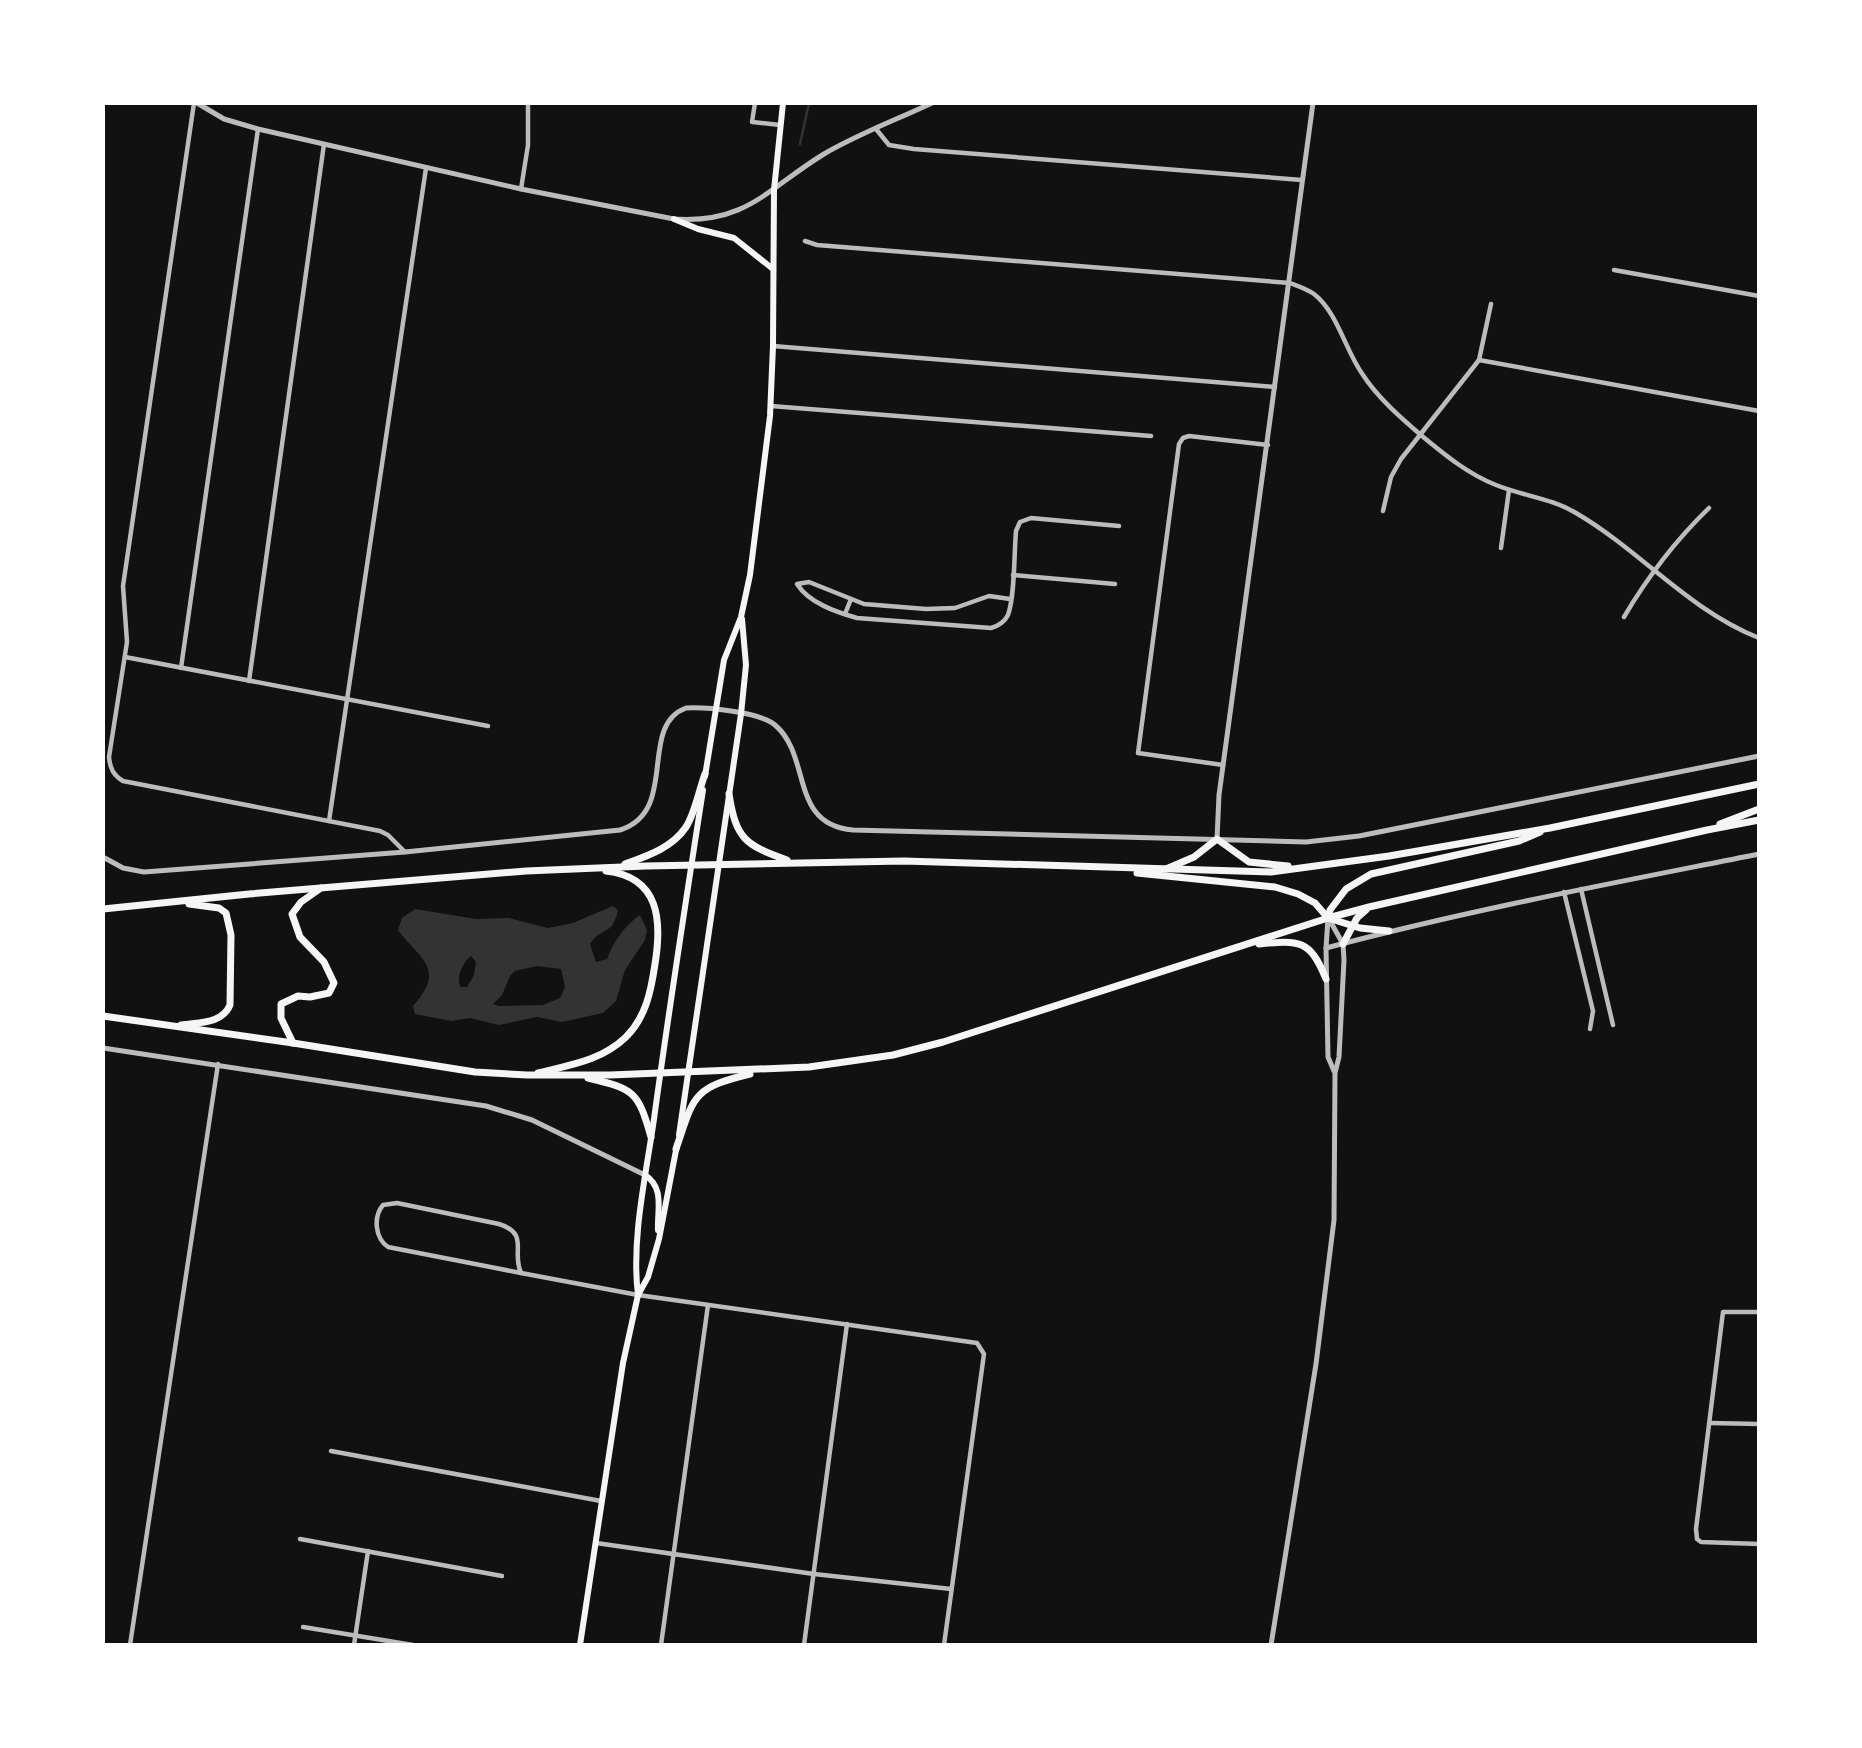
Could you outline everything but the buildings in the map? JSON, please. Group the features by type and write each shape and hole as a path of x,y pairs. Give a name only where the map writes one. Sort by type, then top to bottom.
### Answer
{"highway":[{"path":"616,867 655,853 687,826 705,774"},
{"path":"103,911 321,888 526,871 616,867 894,861 1271,872 1362,860 1550,828 1759,784"},
{"path":"729,794 733,816 741,834 756,849 794,862"},
{"path":"1707,830 1759,809"},
{"path":"103,1016 475,1072 527,1076 766,1070 847,1063 943,1042 1369,907 1759,820"},
{"path":"1328,918 1330,910 1346,889 1371,874 1519,841 1550,828"},
{"path":"1163,870 1194,857 1217,839 1249,862 1296,867"},
{"path":"1074,867 1275,887 1315,903 1328,918 1353,926 1389,931"},
{"path":"527,1076 593,1059 606,1052 624,1039 635,1026 650,995 659,925 652,899 634,879 621,873 582,869"},
{"path":"293,1043 281,1018 281,1004 298,996 310,997 329,993 334,983 324,962 300,937 292,914 301,902 321,888"},
{"path":"174,1026 221,1018 227,1013 230,1005 231,935 226,913 209,906 175,903"},
{"path":"1343,944 1360,914 1369,907"},
{"path":"1245,945 1293,941 1317,957 1326,979"},
{"path":"676,1149 691,1105 705,1089 725,1080 766,1070"},
{"path":"577,1076 621,1086 636,1097 644,1112 651,1137"}],"main road":[{"path":"638,1295 637,1249 645,1175 691,865 724,660 741,617 750,575 771,407 774,346 774,190 783,103"},
{"path":"674,219 698,229 734,238 774,270"},
{"path":"580,1645 623,1363 638,1295 648,1277 659,1239 688,1073 741,714 746,665 741,617"},
{"path":"645,1175 653,1180 658,1188 659,1239"}],"street":[{"path":"405,852 380,831 123,780 113,773 109,757 127,632 123,586 196,103 231,122 426,168 674,219 707,219 746,208 823,155 932,103"},
{"path":"521,189 528,145 528,103"},
{"path":"755,103 752,122 780,125"},
{"path":"1217,839 1219,794 1313,103"},
{"path":"181,668 258,129"},
{"path":"876,129 889,145 914,149 1302,180"},
{"path":"248,681 324,144"},
{"path":"329,821 426,168"},
{"path":"805,241 817,245 1290,283 1309,291 1323,303 1368,383 1420,435 1459,466 1479,478 1509,490 1532,495 1573,511 1617,541 1711,615 1729,626 1759,638"},
{"path":"1615,270 1759,296"},
{"path":"1383,511 1391,477 1401,459 1479,360 1490,304"},
{"path":"774,346 1276,387"},
{"path":"1479,360 1759,411"},
{"path":"771,407 1152,436"},
{"path":"1223,765 1138,753 1175,474 1180,444 1186,437 1268,445"},
{"path":"1501,548 1509,490"},
{"path":"1624,617 1655,572 1709,508"},
{"path":"1010,599 989,596 944,610 864,604 809,582 797,584 803,595 857,618 990,628 1003,623 1007,616 1010,599 1013,575 1016,531 1020,522 1024,519 1119,526"},
{"path":"1013,575 1115,584"},
{"path":"845,614 851,599"},
{"path":"125,657 488,726"},
{"path":"103,857 123,868 144,872 610,833 638,822 650,806 663,734 672,715 686,708 762,718 777,727 787,740 813,808 824,821 846,830 1306,842 1359,836 1759,756"},
{"path":"1326,948 1389,931 1564,892 1759,854"},
{"path":"1581,889 1613,1025"},
{"path":"1564,892 1592,1011 1590,1029"},
{"path":"1271,1645 1316,1364 1334,1220 1335,1073 1339,1058 1342,1012 1343,944 1328,918"},
{"path":"1328,918 1328,1057 1335,1073"},
{"path":"103,1048 486,1106 532,1120 645,1175"},
{"path":"130,1645 218,1064"},
{"path":"521,1273 517,1263 516,1234 504,1225 397,1203 383,1205 379,1210 379,1236 388,1247 521,1273 638,1295 971,1340 981,1346 984,1354 944,1645"},
{"path":"661,1645 708,1305"},
{"path":"1759,1312 1723,1312 1696,1529 1697,1539 1706,1543 1759,1544"},
{"path":"804,1645 848,1324"},
{"path":"1710,1423 1759,1423"},
{"path":"331,1451 601,1501"},
{"path":"300,1539 502,1576"},
{"path":"595,1543 814,1574 952,1589"},
{"path":"355,1645 368,1551"},
{"path":"303,1627 413,1645"}],"shaded area":[{"path":"613,906 618,910 610,928 599,934 590,944 596,962 607,959 620,934 640,915 647,930 645,940 625,970 616,1001 603,1013 562,1022 537,1017 499,1025 470,1018 451,1021 415,1014 413,1006 423,993 429,973 421,957 398,930 402,918 415,909 476,919 509,918 548,928 573,923","holes":["471,956 476,962 474,975 467,987 461,987 461,970","537,966 561,969 565,987 560,998 543,1005 493,1004 502,995 515,971"]}],"waterway":[{"path":"800,144 809,103"}]}
